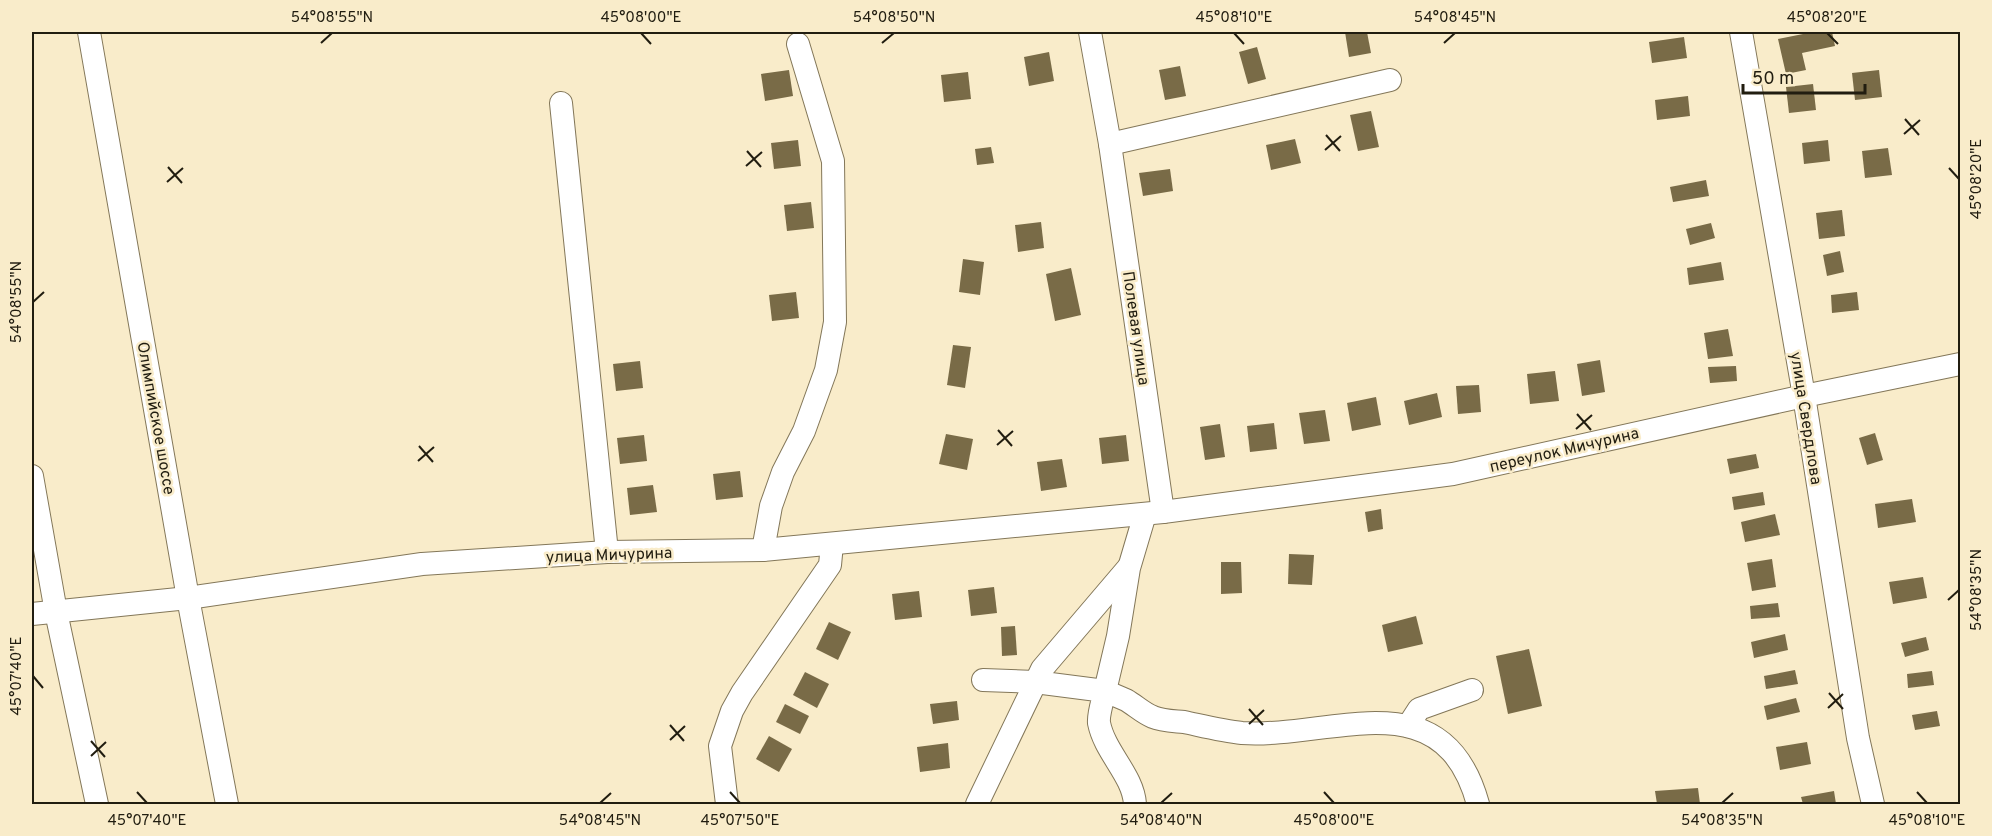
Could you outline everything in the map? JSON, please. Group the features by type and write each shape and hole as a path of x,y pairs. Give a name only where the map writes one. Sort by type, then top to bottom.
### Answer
{"street":[{"name":"Олимпийское шоссе","path":"89,32 188,598 227,804"},
{"name":"Полевая улица","path":"1090,32 1110,144 1154,513"},
{"name":"улица Свердлова","path":"1741,32 1804,396 1858,738 1873,804"},
{"path":"763,550 771,506 783,472 804,431 826,369 835,322 833,161 798,44"},
{"path":"1110,144 1390,80"},
{"path":"561,103 607,552"},
{"name":"переулок Мичурина","path":"1154,513 1454,474 1804,396 1960,364"},
{"path":"32,476 56,612 97,804"},
{"name":"улица Мичурина","path":"32,614 188,598 422,564 607,552 763,550 1154,513"},
{"path":"977,804 1042,669 1128,568 1154,513"},
{"path":"727,804 720,746 732,711 830,565 832,544"},
{"path":"1128,568 1118,636 1099,722 1134,792 1135,804"},
{"path":"983,680 1035,682 1105,691 1126,700 1153,717 1243,733 1346,724 1379,723 1408,726 1445,743 1466,771 1478,804"},
{"path":"1408,726 1419,709 1472,690"}],"building":[{"path":"1345,32 1367,32 1371,53 1349,57"},
{"path":"1813,32 1832,32 1835,46 1802,53 1806,70 1786,74 1778,39"},
{"path":"1684,37 1687,58 1652,63 1649,42"},
{"path":"1257,47 1266,79 1248,84 1239,52"},
{"path":"1049,52 1054,81 1029,86 1024,57"},
{"path":"1180,66 1186,96 1165,100 1159,70"},
{"path":"789,70 793,96 765,101 761,74"},
{"path":"1879,70 1882,97 1855,100 1852,73"},
{"path":"968,72 971,99 944,102 941,75"},
{"path":"1813,84 1816,110 1789,113 1786,87"},
{"path":"1688,96 1690,116 1657,120 1655,100"},
{"path":"1371,111 1379,147 1358,151 1350,115"},
{"path":"1295,139 1301,163 1271,170 1266,145"},
{"path":"798,140 801,166 774,169 771,143"},
{"path":"1828,140 1830,161 1804,164 1802,143"},
{"path":"991,147 994,163 977,165 975,149"},
{"path":"1888,148 1892,175 1865,178 1862,151"},
{"path":"1170,169 1173,191 1143,196 1139,173"},
{"path":"1706,180 1709,196 1673,202 1670,187"},
{"path":"811,202 814,228 787,231 784,205"},
{"path":"1842,210 1845,236 1819,239 1816,213"},
{"path":"1041,222 1044,248 1018,252 1015,225"},
{"path":"1711,223 1715,238 1690,245 1686,229"},
{"path":"1840,251 1844,272 1827,276 1823,255"},
{"path":"963,259 984,262 980,295 959,292"},
{"path":"1721,262 1724,280 1689,285 1687,268"},
{"path":"1071,268 1081,315 1055,321 1046,274"},
{"path":"796,292 799,318 772,321 769,295"},
{"path":"1857,292 1859,310 1832,313 1831,295"},
{"path":"1728,329 1733,356 1708,359 1704,333"},
{"path":"953,345 971,347 965,388 947,385"},
{"path":"1600,360 1605,392 1582,396 1577,364"},
{"path":"640,361 643,388 616,391 613,364"},
{"path":"1736,366 1737,381 1710,383 1708,367"},
{"path":"1555,371 1559,401 1530,404 1527,374"},
{"path":"1479,385 1481,412 1458,414 1456,386"},
{"path":"1437,393 1442,417 1409,425 1404,401"},
{"path":"1376,397 1381,425 1352,431 1347,403"},
{"path":"1325,410 1330,441 1304,444 1299,413"},
{"path":"1274,423 1277,449 1250,452 1247,426"},
{"path":"1220,424 1225,457 1205,460 1200,427"},
{"path":"1875,433 1883,460 1867,465 1859,438"},
{"path":"946,434 973,439 967,470 939,464"},
{"path":"644,435 647,461 620,464 617,438"},
{"path":"1126,435 1129,461 1102,464 1099,438"},
{"path":"1756,454 1759,468 1730,474 1727,459"},
{"path":"1062,459 1067,487 1041,491 1037,462"},
{"path":"740,471 743,497 716,500 713,474"},
{"path":"653,485 657,512 630,515 627,488"},
{"path":"1763,492 1765,505 1734,510 1732,497"},
{"path":"1912,499 1916,522 1878,528 1875,504"},
{"path":"1381,509 1383,529 1368,532 1365,512"},
{"path":"1775,514 1780,535 1745,542 1741,522"},
{"path":"1289,554 1314,555 1312,585 1288,584"},
{"path":"1772,559 1776,587 1752,591 1747,563"},
{"path":"1221,562 1241,562 1242,593 1221,594"},
{"path":"1923,577 1927,598 1893,604 1889,582"},
{"path":"994,587 997,613 971,616 968,590"},
{"path":"919,591 922,617 895,620 892,594"},
{"path":"1778,603 1780,617 1751,619 1750,606"},
{"path":"1416,616 1423,644 1388,652 1382,625"},
{"path":"829,622 851,632 838,660 816,649"},
{"path":"1015,626 1017,655 1002,656 1001,627"},
{"path":"1785,634 1788,650 1754,658 1751,642"},
{"path":"1926,637 1929,650 1905,657 1901,643"},
{"path":"1529,649 1542,706 1508,714 1496,656"},
{"path":"1795,670 1798,684 1766,689 1764,676"},
{"path":"1932,671 1934,685 1908,688 1907,674"},
{"path":"805,672 829,684 817,708 793,695"},
{"path":"1796,698 1800,712 1767,720 1764,706"},
{"path":"957,701 959,720 933,724 930,704"},
{"path":"785,704 809,716 800,734 776,722"},
{"path":"1937,711 1940,726 1915,730 1912,715"},
{"path":"769,736 792,749 779,772 756,759"},
{"path":"1807,742 1811,764 1780,770 1776,747"},
{"path":"948,743 950,768 920,772 917,747"},
{"path":"1698,788 1700,804 1657,804 1655,791"},
{"path":"1834,791 1836,804 1803,804 1801,797"}]}
